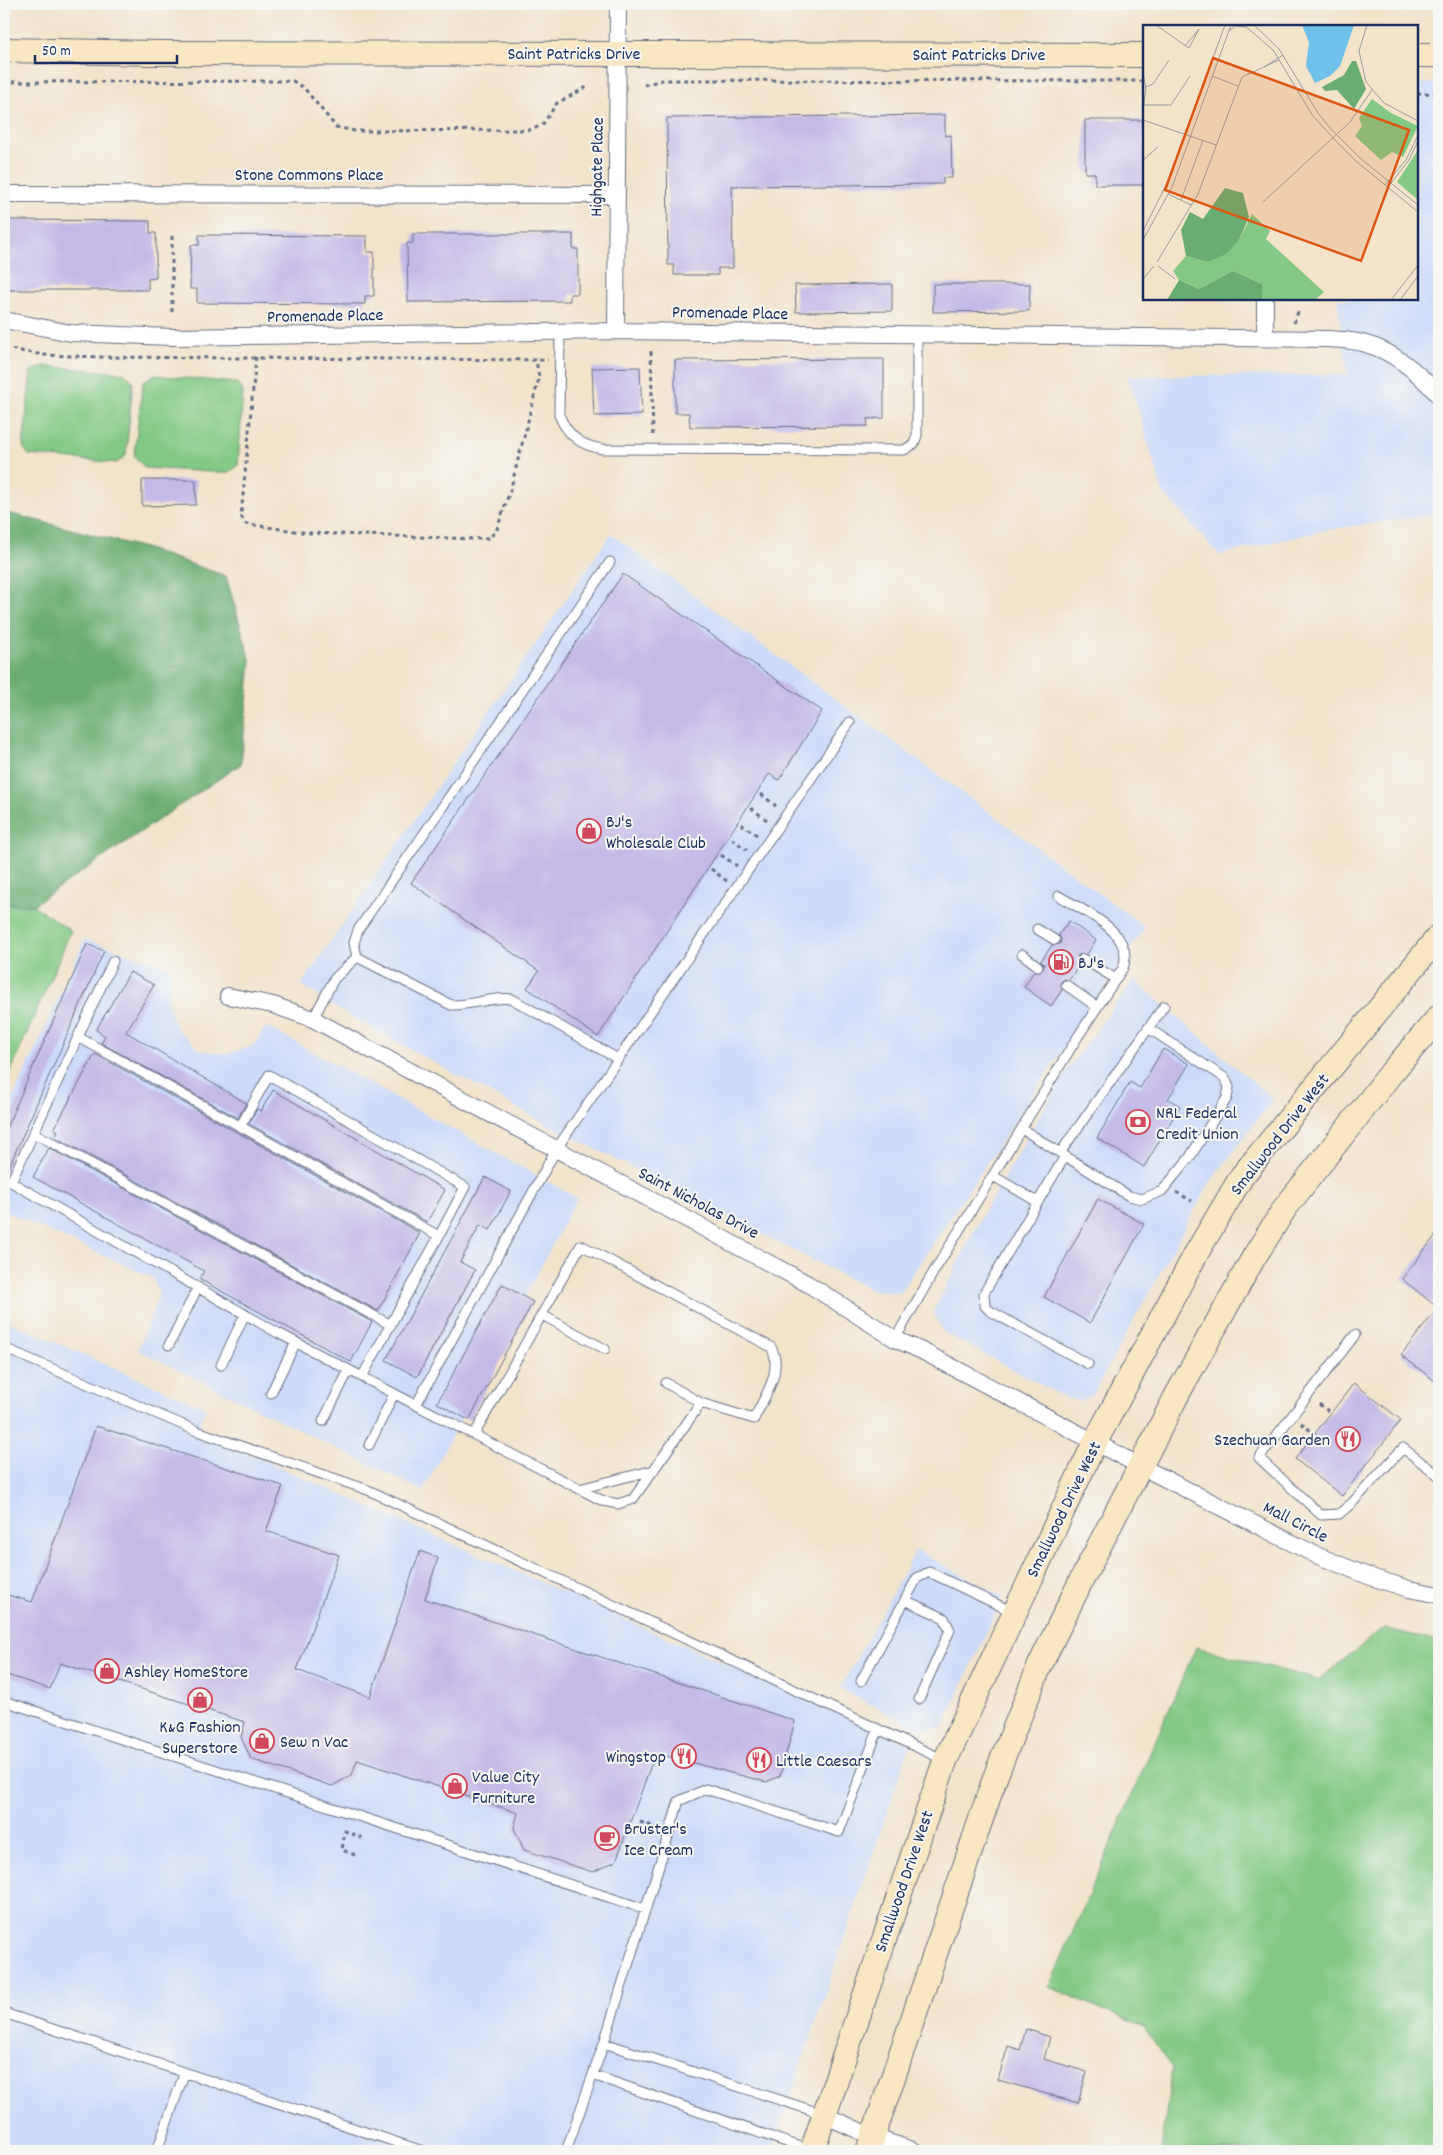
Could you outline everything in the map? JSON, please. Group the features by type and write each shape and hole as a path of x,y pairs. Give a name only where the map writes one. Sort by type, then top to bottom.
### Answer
{"main road":[{"name":"Saint Patricks Drive","path":"4,50 146,53 617,52 1143,55"},
{"path":"1418,55 1439,55"},
{"name":"Smallwood Drive West","path":"812,2151 945,1761 1013,1612 1095,1442 1197,1252 1242,1176 1439,936"},
{"path":"871,2144 996,1775 1040,1665 1140,1466 1178,1393 1254,1257 1285,1208 1392,1072 1439,1017"}],"street":[{"name":"Highgate Place","path":"616,331 615,195 618,4"},
{"name":"Stone Commons Place","path":"4,194 615,195"},
{"path":"1265,300 1265,336"},
{"name":"Promenade Place","path":"4,320 71,333 171,337 616,331 917,336 1265,336 1327,338 1366,344 1400,361 1429,384 1439,396"},
{"name":"Saint Nicholas Drive","path":"228,996 273,1005 313,1019 808,1284 895,1340 922,1351 1140,1466"},
{"name":"Mall Circle","path":"1140,1466 1316,1555 1368,1576 1409,1589 1439,1595"},
{"path":"824,2115 871,2144 915,2151"}],"lane":[{"path":"1418,55 1439,64"},
{"path":"560,332 559,416 564,428 574,438 588,447 653,450 904,450 914,444 917,435 917,336"},
{"path":"357,957 354,943 358,930 610,562"},
{"path":"416,1405 557,1148 850,722"},
{"path":"895,1340 933,1273 1126,961 1120,939 1102,923 1059,896"},
{"path":"1038,929 1055,940"},
{"path":"1022,954 1038,966"},
{"path":"313,1019 334,979 357,957"},
{"path":"357,957 451,1005 465,1006 501,997 512,999 618,1059"},
{"path":"1084,958 1116,979"},
{"path":"113,962 11,1182 296,1342 603,1501 618,1504 633,1500 702,1403"},
{"path":"1066,985 1097,1008"},
{"path":"1088,1364 990,1311 985,1306 984,1293 1038,1202 1063,1154 1164,1006"},
{"path":"1022,1129 1129,1196 1142,1198 1162,1191 1190,1157 1227,1098 1229,1087 1225,1078 1148,1028"},
{"path":"78,1037 439,1236"},
{"path":"240,1127 269,1075 465,1186 362,1377"},
{"path":"34,1133 391,1325"},
{"path":"993,1176 1038,1202"},
{"path":"474,1435 581,1245 771,1347 777,1357 775,1374 754,1419 702,1403 666,1383"},
{"path":"169,1345 198,1287"},
{"path":"221,1365 245,1314"},
{"path":"542,1315 605,1349"},
{"path":"1355,1335 1259,1458 1321,1516 1339,1514 1352,1503 1403,1448 1439,1476"},
{"path":"271,1393 296,1342"},
{"path":"4,1348 197,1431 368,1490 945,1761"},
{"path":"324,1421 349,1370"},
{"path":"369,1445 394,1394"},
{"path":"579,1489 654,1470"},
{"path":"861,1681 917,1578 929,1572 1013,1612"},
{"path":"905,1600 944,1618 950,1630 920,1699"},
{"path":"4,1701 645,1909"},
{"path":"566,2151 604,2043 679,1800 706,1789 839,1832 878,1730"},
{"path":"4,2013 184,2074 424,2151"},
{"path":"604,2043 824,2115"},
{"path":"157,2151 184,2074"},
{"path":"593,2075 812,2151"}],"path":[{"path":"644,85 662,80 1143,81"},
{"path":"4,82 293,81 304,88 336,127 355,130 532,130 543,124 557,103 589,86"},
{"path":"1418,93 1439,94"},
{"path":"172,232 172,312"},
{"path":"1288,319 1293,324 1299,309"},
{"path":"4,348 44,355 99,357 544,360"},
{"path":"650,351 653,450"},
{"path":"256,357 241,516 246,524 309,533 474,539 488,538 496,532 510,491 539,378 536,360"},
{"path":"761,794 787,814"},
{"path":"751,808 778,828"},
{"path":"741,824 768,842"},
{"path":"732,839 757,857"},
{"path":"1173,1191 1192,1202"},
{"path":"355,1855 342,1850 345,1831 362,1838"}],"shaded area":[{"path":"1439,83 1439,514 1326,530 1219,555 1163,493 1128,376 1348,375 1337,300 1418,300 1418,84"},
{"path":"611,534 1145,927 900,1293 871,1290 537,1119 351,1017 301,985"},
{"path":"85,939 171,968 168,1004 175,1027 200,1050 227,1054 253,1046 266,1026 577,1198 423,1491 138,1350 159,1294 153,1278 4,1211 4,1118"},
{"path":"1134,980 1273,1099 1209,1184 1093,1394 1080,1401 1066,1398 943,1332 933,1312 982,1215 1066,1071"},
{"path":"4,1320 206,1408 197,1431 910,1745 772,2151 4,2151"},
{"path":"916,1550 1003,1597 943,1727 921,1730 840,1689"}],"green space":[{"path":"44,366 125,373 133,381 126,455 117,463 29,455 23,447 31,371"},
{"path":"154,375 237,383 243,391 238,466 227,473 145,468 134,456 143,382"},
{"path":"4,512 145,548 226,576 251,662 241,764 33,905 4,904"},
{"path":"4,904 33,905 71,931 4,1087"},
{"path":"1384,1628 1439,1642 1439,2151 1161,2151 1172,2068 1144,2027 1049,1987 1196,1647 1318,1680"}],"building":[{"path":"945,115 945,136 951,135 952,178 943,178 943,184 732,186 733,268 718,268 718,275 674,275 674,265 668,265 667,118"},
{"path":"1085,120 1143,120 1143,185 1095,185 1095,173 1085,173"},
{"path":"4,220 150,221 150,233 156,233 156,278 148,279 148,290 4,290"},
{"path":"413,234 573,234 573,249 578,249 578,294 570,294 570,301 408,302 407,243 413,243"},
{"path":"199,235 367,236 367,252 374,252 374,296 365,296 365,304 197,303 197,289 190,289 191,245 199,245"},
{"path":"892,284 892,311 796,312 795,285"},
{"path":"933,284 1030,284 1029,311 933,312"},
{"path":"884,359 884,418 867,419 868,426 690,427 689,413 675,413 675,360"},
{"path":"640,367 642,415 594,416 592,368"},
{"path":"142,480 196,480 196,505 142,506"},
{"name":"BJ's Wholesale Club","path":"623,574 822,711 779,780 769,774 598,1037 527,988 539,971 411,883"},
{"name":"BJ's","path":"1069,921 1096,940 1087,954 1078,955 1077,959 1080,964 1069,980 1064,979 1061,982 1062,990 1051,1006 1024,987 1034,971 1040,972 1043,969 1044,964 1041,961 1052,945 1060,944 1059,935"},
{"path":"87,944 104,951 4,1178 4,1133"},
{"path":"130,972 154,985 126,1032 246,1103 238,1118 101,1043 105,1036 96,1030"},
{"name":"NRL Federal Credit Union","path":"1163,1049 1189,1064 1168,1099 1180,1106 1144,1167 1097,1138 1130,1082 1140,1088"},
{"path":"95,1054 420,1233 378,1311 55,1137 58,1131 54,1129"},
{"path":"273,1090 445,1190 427,1222 249,1124 257,1109 261,1111"},
{"path":"49,1148 372,1322 351,1362 199,1279 204,1271 33,1177"},
{"path":"485,1177 511,1191 490,1230 480,1225 460,1262 475,1270 417,1377 386,1360"},
{"path":"1098,1199 1144,1224 1090,1323 1044,1297"},
{"path":"1439,1231 1439,1384 1401,1355 1438,1308 1402,1279"},
{"path":"502,1284 533,1302 469,1420 437,1403"},
{"name":"Szechuan Garden","path":"1354,1383 1401,1420 1342,1496 1295,1459"},
{"path":"96,1426 283,1486 266,1531 339,1555 297,1670 370,1697 420,1551 438,1558 425,1599 795,1721 780,1776 766,1782 663,1755 651,1765 616,1861 593,1872 524,1850 514,1828 518,1813 357,1760 352,1775 332,1786 251,1759 241,1737 245,1722 60,1663 50,1689 4,1674 4,1594 32,1602"},
{"path":"1026,2029 1050,2037 1044,2059 1087,2072 1078,2103 998,2080 1008,2046 1020,2050"}],"place":[{"name":"BJ's Wholesale Club","path":"589,831"},
{"name":"BJ's","path":"1061,962"},
{"name":"NRL Federal Credit Union","path":"1138,1122"},
{"name":"Szechuan Garden","path":"1348,1439"},
{"name":"Ashley HomeStore","path":"107,1671"},
{"name":"K&G Fashion Superstore","path":"200,1700"},
{"name":"Sew n Vac","path":"262,1741"},
{"name":"Wingstop","path":"684,1756"},
{"name":"Little Caesars","path":"759,1760"},
{"name":"Value City Furniture","path":"455,1786"},
{"name":"Bruster's Ice Cream","path":"607,1838"}]}
